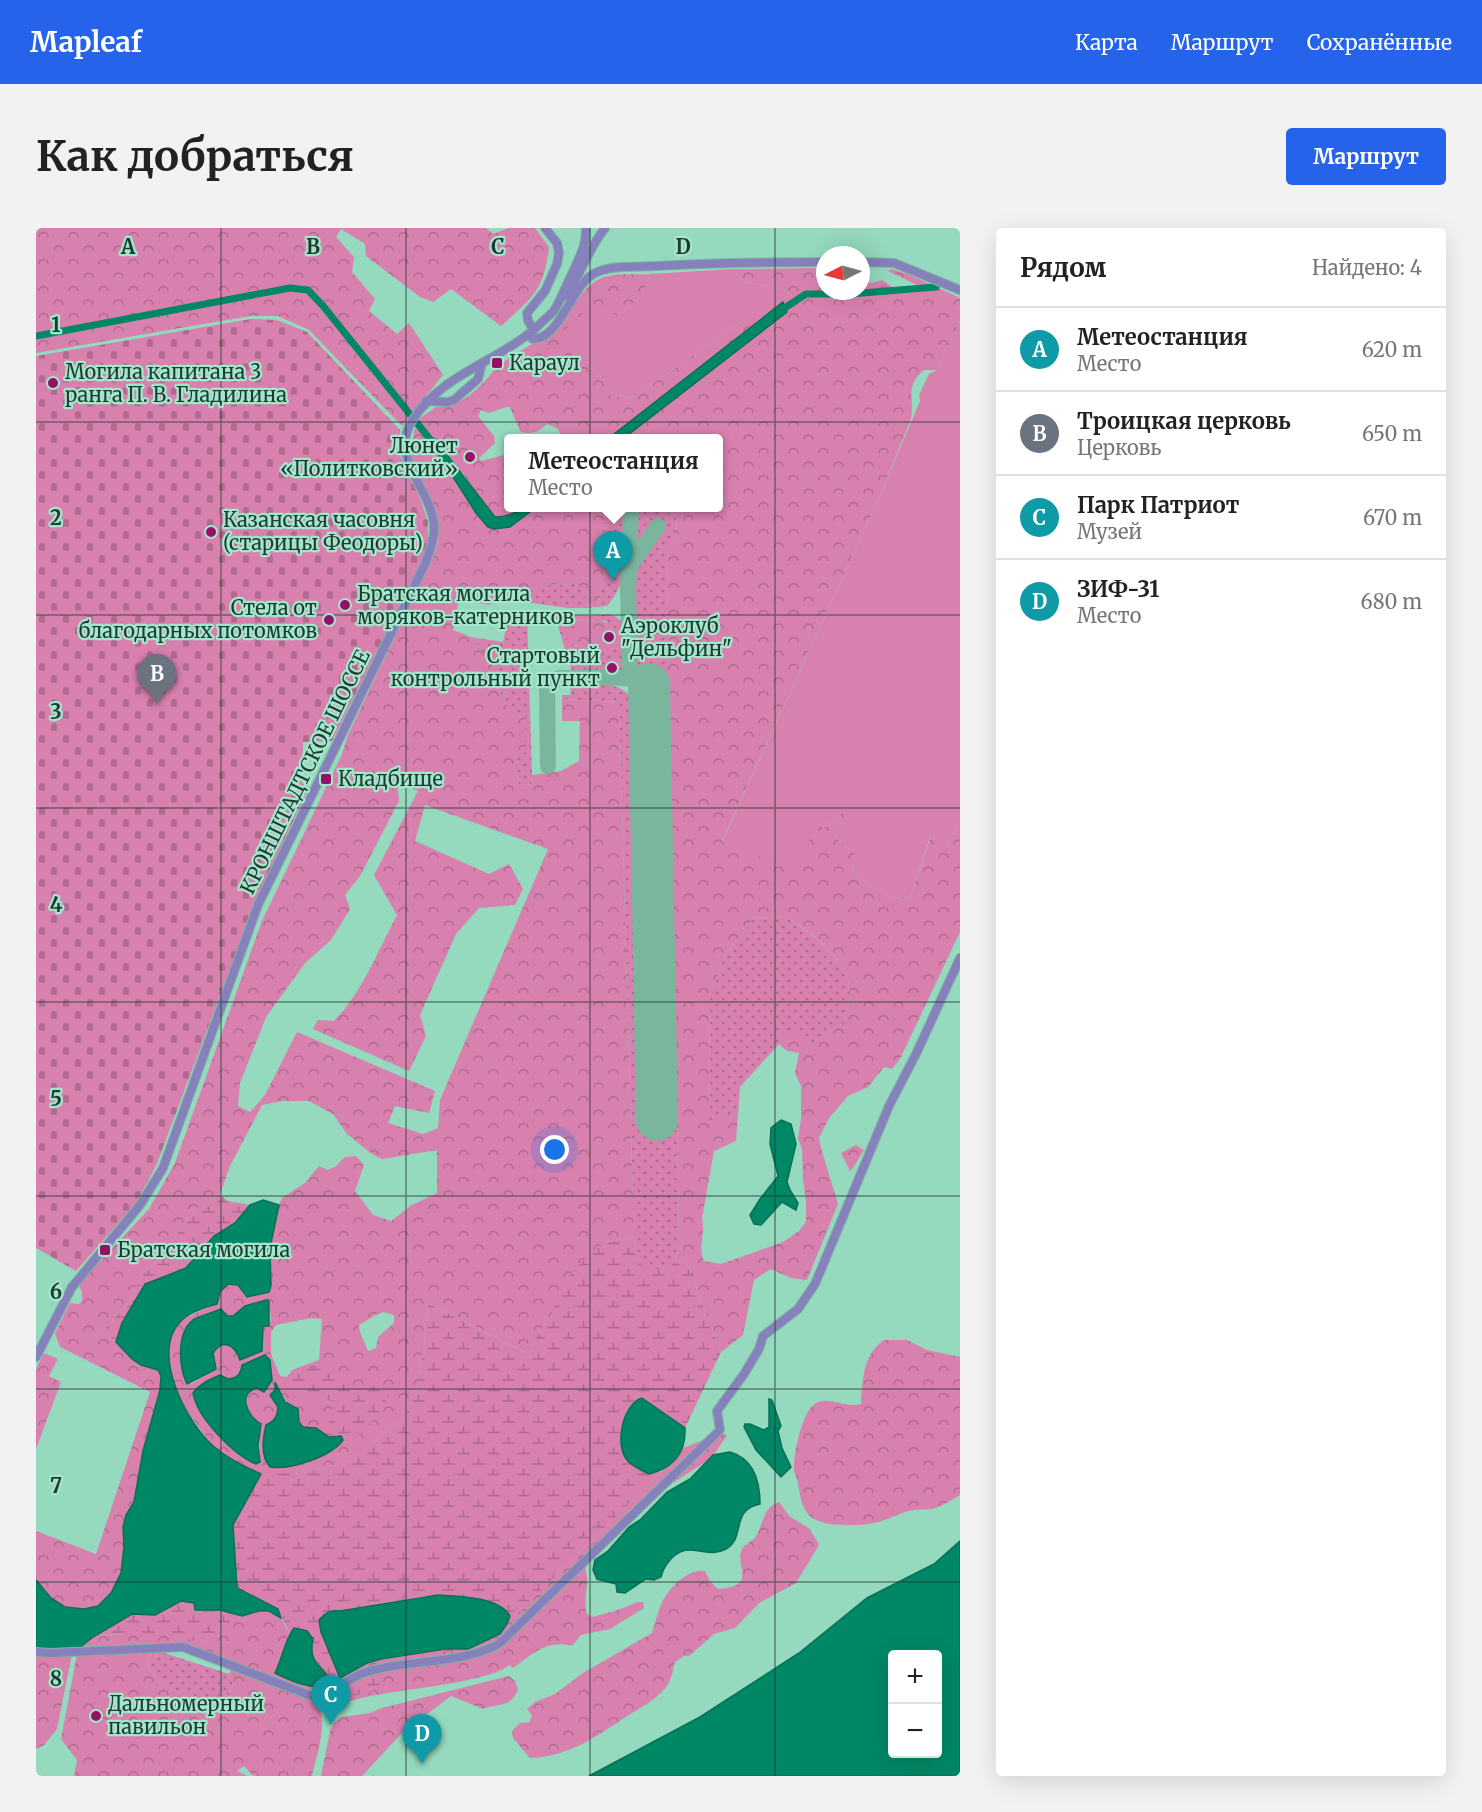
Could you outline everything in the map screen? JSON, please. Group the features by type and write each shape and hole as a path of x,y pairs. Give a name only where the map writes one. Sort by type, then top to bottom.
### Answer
{"street":[{"path":"546,228 557,243 559,253 557,264 545,291 527,313 532,339 542,337 563,314 587,277 607,269 716,263 816,262"},
{"path":"555,309 573,285 599,228"},
{"path":"591,249 605,228"},
{"name":"КРОНШТАДТСКОЕ ШОССЕ","path":"36,1357 59,1309 76,1281 140,1205 164,1168 258,905 425,564 432,544 434,522 405,452 406,432 426,402 443,387 513,346 531,333 555,309 586,233"},
{"path":"870,262 894,263 960,290"},
{"path":"426,402 454,400 478,379 482,363"},
{"path":"36,1652 183,1647 322,1700 339,1686 360,1674 384,1668 478,1654 499,1644 720,1430 717,1411 744,1374 759,1349 763,1336 798,1309 815,1284 889,1106 917,1052 960,958"}],"green space":[{"path":"36,228 486,228 493,234 509,228 535,228 549,247 540,284 521,308 501,326 451,289 433,302 420,297 366,256 365,244 341,229 336,237 354,257 352,272 375,299 369,311 397,334 409,323 443,375 402,426 309,330 278,316 250,316 36,353"},
{"path":"816,268 816,300 870,300 870,283 882,280 892,287 919,286 888,271 891,269 910,275 960,298 960,321 937,370 924,370 914,382 911,419 879,498 722,841 817,822 824,828 844,811 846,814 835,837 854,853 852,874 894,899 910,897 931,836 947,844 960,820 960,932 900,1059 892,1069 884,1067 868,1087 848,1096 829,1118 819,1138 838,1204 807,1280 791,1278 771,1269 754,1280 743,1335 721,1352 679,1242 667,551 677,535 676,516 668,512 723,512 723,434 629,434 787,312 783,302 788,290 745,282 732,269","holes":["785,916 819,940 840,964 849,985 844,1023 811,1044 803,1034 780,1033 779,1044 787,1051 799,1053 795,1073 801,1086 801,1120 798,1138 802,1149 806,1222 799,1231 783,1242 721,1264 704,1261 701,1250 702,1218 714,1151 736,1141 738,1114 710,1120 709,999 725,955 754,918"]},
{"path":"732,269 745,282 788,290 783,302 759,320 744,320 632,398 612,396 591,361 562,332 595,303 618,316 642,295 650,274"},
{"path":"650,274 642,295 618,316 563,332 591,361 612,396 632,398 744,320 759,320 614,434 560,434 558,429 548,424 535,432 528,433 520,431 510,407 489,413 481,410 478,416 494,436 495,443 479,458 481,461 504,455 504,512 515,512 508,516 495,517 489,512 463,473 457,469 435,439 476,513 488,527 494,529 510,527 530,512 614,512 616,526 603,528 603,541 614,542 613,550 608,554 598,607 588,604 582,588 574,584 542,585 511,600 494,599 490,605 459,600 453,630 471,637 497,670 501,697 511,710 525,716 526,752 517,756 519,785 531,784 532,775 561,771 579,761 580,721 562,721 562,699 619,702 634,1236 606,1243 550,1317 527,1353 428,1303 416,1393 403,1418 352,1460 302,1473 261,1474 232,1461 211,1444 186,1410 176,1391 168,1343 179,1322 216,1304 220,1292 228,1284 238,1285 245,1296 249,1297 269,1291 271,1286 270,1248 279,1205 282,1198 305,1183 319,1166 327,1170 335,1167 345,1157 356,1156 364,1165 355,1191 373,1215 391,1221 412,1205 437,1193 437,1150 382,1159 347,1134 333,1114 309,1101 282,1101 262,1105 230,1166 220,1194 197,1208 140,1281 127,1304 101,1333 116,1342 141,1365 158,1370 161,1376 160,1390 143,1451 134,1502 126,1515 123,1527 124,1547 121,1573 111,1593 98,1606 84,1609 65,1607 51,1598 36,1580 36,1531 96,1554 150,1392 60,1347 55,1333 70,1303 79,1304 82,1301 79,1286 149,1209 175,1163 262,921 434,554 438,542 435,512 412,461 414,431 420,418 436,407 451,406 469,396 497,366 530,345 551,336 583,292 591,285 599,279 618,275","holes":["397,781 418,791 374,875 397,915 351,1000 333,1021 318,1020 313,1029 409,1071 426,1036 420,1015 456,934 479,908 515,905 523,889 509,864 489,874 415,841 425,805 548,849 440,1100 438,1128 423,1134 388,1123 395,1106 429,1113 435,1091 297,1032 265,1095 250,1112 238,1106 240,1083 266,1017 305,963 331,940 350,909 345,895 360,876 399,801","269,1301 271,1321 263,1326 237,1353 228,1345 219,1347 213,1353 216,1369 191,1384 184,1377 181,1355 182,1340 188,1326 199,1317 220,1310 227,1316 233,1316 242,1309","384,1312 394,1315 394,1323 378,1337 376,1348 368,1351 359,1325","311,1318 322,1319 319,1360 292,1370 287,1377 280,1376 271,1354 271,1332 276,1325","265,1356 272,1380 264,1391 257,1388 251,1391 246,1400 248,1411 260,1424 259,1464 233,1450 209,1423 195,1402 196,1388 211,1380 233,1378 241,1371 242,1365","275,1384 303,1427 316,1428 329,1437 338,1435 336,1449 315,1459 275,1468 264,1453 265,1432 277,1415"]},
{"path":"251,319 277,320 307,332 400,430 400,455 428,522 428,540 422,561 332,741 303,742 302,783 309,787 256,900 156,1166 136,1203 76,1271 36,1248 36,356"},
{"path":"960,321 960,820 947,844 930,837 910,897 894,899 852,874 854,853 835,837 846,814 844,811 824,828 816,823 801,859 779,864 722,842 879,498 920,401 919,395 929,374 937,370"},
{"path":"614,512 629,512 625,572 621,584 607,606 598,607 608,554 614,542 603,541 603,528 616,526"},
{"path":"634,512 668,512 676,516 677,535 667,551 679,1242 674,1262 668,1269 644,1267 640,1264 637,1260 634,1236 619,702 562,699 562,695 571,695 570,686 606,684 622,690 633,702 641,1130 672,1130 664,670 632,671 630,620"},
{"path":"574,584 582,588 588,605 593,608 568,608 511,600 542,585"},
{"path":"522,612 527,612 532,775 531,784 519,785 511,710 501,697 497,670 471,637 503,642 508,618 520,620"},
{"path":"608,614 621,621 626,633 624,670 618,671 617,665 607,665 607,672 571,670 555,615","holes":["568,621 607,621 611,632 606,633 606,642 588,654 581,646 574,646"]},
{"path":"599,620 611,624 612,632 606,633 606,642 612,642 613,650 603,657 594,657 581,646 568,644 564,628 569,621"},
{"path":"785,916 811,934 826,948 845,973 849,991 844,1023 811,1044 780,1033 779,1044 740,1087 738,1114 710,1121 709,999 725,955 754,918"},
{"path":"856,1145 864,1150 850,1171 841,1153"},
{"path":"220,1194 227,1201 250,1205 235,1223 214,1236 186,1268 145,1284 122,1323 116,1342 101,1333 127,1304 140,1281 197,1208"},
{"path":"634,1236 638,1259 645,1267 650,1268 668,1269 674,1262 679,1242 721,1352 685,1428 642,1398 633,1402 628,1408 623,1425 628,1461 649,1474 662,1471 507,1624 510,1616 499,1605 467,1596 425,1596 340,1611 331,1610 319,1620 321,1632 340,1678 330,1684 328,1677 313,1655 313,1639 294,1628 290,1634 278,1609 237,1588 233,1525 261,1474 302,1473 352,1460 403,1418 416,1393 428,1303 526,1353 550,1317 569,1276 590,1253 606,1243"},
{"path":"884,1340 907,1340 927,1350 960,1357 960,1495 935,1508 909,1511 874,1523 849,1525 821,1522 813,1519 806,1511 794,1471 795,1455 803,1424 811,1407 821,1401 849,1405 861,1404 865,1369 871,1353"},
{"path":"44,1353 58,1359 49,1376 61,1382 36,1449 36,1369"},
{"path":"316,1367 328,1367 344,1384 360,1390 376,1385 391,1388 381,1410 352,1441 338,1433 329,1422 334,1401 310,1398 292,1391 289,1383 291,1374"},
{"path":"721,1433 727,1435 707,1461 674,1482 631,1516 614,1538 586,1566 587,1614 592,1617 643,1602 644,1608 610,1629 581,1635 572,1646 563,1644 547,1646 513,1668 510,1665 484,1676 449,1684 372,1696 338,1704 336,1692 323,1692 313,1701 319,1708 322,1726 312,1776 257,1776 252,1775 244,1766 237,1771 247,1776 74,1776 77,1760 61,1739 77,1654 150,1651 148,1665 155,1677 171,1689 190,1697 209,1699 218,1697 231,1690 233,1682 229,1674 233,1667 184,1645 78,1649 93,1637 134,1632 172,1634 202,1643 239,1617 260,1611 270,1612 281,1619 290,1634 282,1657 285,1678 319,1687 325,1687 367,1663 381,1659 445,1649 468,1649 500,1634 507,1624 662,1471 676,1460 683,1448"},
{"path":"779,1502 789,1516 810,1529 819,1545 796,1583 759,1603 735,1628 714,1634 689,1656 684,1656 675,1662 668,1684 647,1704 572,1749 530,1758 513,1738 512,1731 520,1723 530,1722 532,1715 527,1709 535,1702 555,1694 583,1673 652,1633 664,1599 685,1576 705,1571 710,1581 718,1589 738,1584 742,1580 740,1556 742,1549 756,1536 769,1508"},
{"path":"181,1601 195,1603 195,1610 220,1610 241,1616 202,1643 148,1633 121,1633 93,1637 132,1614 155,1615"},
{"path":"150,1651 161,1652 229,1674 233,1682 231,1690 209,1699 190,1697 171,1689 155,1677 150,1670 148,1661"},
{"path":"36,1653 72,1654 57,1729 44,1745 36,1749"},
{"path":"378,1673 382,1677 378,1687 364,1694 348,1696 347,1686"},
{"path":"509,1676 515,1681 518,1689 508,1702 483,1709 451,1696 402,1733 362,1776 321,1776 330,1731 334,1723 342,1717 370,1713"}],"shaded area":[{"path":"783,302 787,312 629,434 614,434"},
{"path":"434,438 495,517 516,512 530,512 510,527 494,529 488,527 476,513 430,441"},
{"path":"781,1120 791,1124 796,1144 787,1182 798,1203 796,1210 782,1202 761,1225 754,1224 750,1215 778,1176 770,1144 771,1128"},
{"path":"263,1200 279,1205 270,1248 271,1286 269,1292 247,1297 238,1285 228,1284 220,1292 217,1304 192,1313 180,1322 172,1335 169,1351 170,1369 183,1405 203,1435 224,1455 261,1474 233,1525 237,1588 278,1609 281,1618 269,1611 258,1611 242,1616 220,1610 195,1610 194,1603 181,1601 155,1615 132,1614 93,1637 78,1649 54,1650 36,1647 36,1580 51,1598 65,1607 84,1609 98,1606 111,1593 121,1573 124,1547 123,1527 126,1515 134,1502 143,1451 160,1390 161,1376 158,1370 141,1365 132,1359 116,1342 122,1323 145,1284 186,1268 214,1236 235,1223 250,1205"},
{"path":"269,1301 269,1326 263,1326 262,1351 240,1360 232,1347 221,1346 213,1353 216,1369 187,1384 182,1369 181,1351 184,1333 193,1320 221,1309 227,1316 233,1316 245,1306"},
{"path":"265,1355 270,1360 272,1380 264,1392 257,1388 247,1395 246,1400 248,1411 261,1424 258,1446 260,1462 256,1464 237,1453 209,1424 201,1413 193,1393 202,1384 220,1375 228,1379 236,1377 242,1365"},
{"path":"275,1382 285,1402 298,1409 299,1422 303,1427 316,1428 329,1437 341,1436 343,1440 329,1452 310,1461 270,1467 265,1458 263,1441 266,1425 273,1420 278,1410 270,1395 275,1390"},
{"path":"642,1398 685,1428 683,1445 676,1458 665,1468 649,1474 630,1463 621,1446 625,1417 629,1408"},
{"path":"769,1399 772,1400 781,1426 778,1431 782,1448 791,1467 781,1477 756,1450 744,1427 745,1424 750,1424 764,1430 769,1427"},
{"path":"730,1452 745,1460 754,1472 759,1488 760,1504 745,1512 732,1544 717,1552 689,1550 679,1553 667,1563 661,1577 654,1580 646,1579 625,1593 617,1592 616,1584 597,1579 593,1570 595,1560 608,1551 629,1527 640,1520 667,1492 690,1479 713,1455"},
{"path":"960,1541 960,1776 589,1776 700,1717 799,1653 867,1598 934,1564"},
{"path":"438,1595 488,1601 505,1610 510,1616 500,1634 468,1649 445,1649 381,1659 367,1663 340,1678 321,1632 319,1620 324,1615 331,1611"},
{"path":"294,1628 307,1631 313,1639 313,1655 328,1677 330,1684 309,1686 275,1673"}],"waterway":[{"path":"780,311 806,294 850,294 936,287"},
{"path":"36,336 290,288 308,290 437,448"}],"taxiway":[{"path":"630,679 628,589 631,512"},
{"path":"611,563 620,562 629,568 658,526"},
{"path":"548,766 547,686 559,678 592,677 632,679 649,684"}],"runway":[{"path":"649,684 657,1120"}],"place":[{"name":"Караул","path":"497,363"},
{"name":"Могила капитана 3 ранга П. В. Гладилина","path":"53,383"},
{"name":"Люнет «Политковский»","path":"470,457"},
{"name":"Казанская часовня (старицы Феодоры)","path":"211,532"},
{"name":"Метеостанция","path":"613,581"},
{"name":"Братская могила моряков-катерников","path":"345,605"},
{"name":"Стела от благодарных потомков","path":"329,620"},
{"name":"Аэроклуб \"Дельфин\"","path":"609,637"},
{"name":"Стартовый контрольный пункт","path":"612,668"},
{"name":"Троицкая церковь","path":"157,704"},
{"name":"Кладбище","path":"326,779"},
{"name":"Братская могила","path":"105,1250"},
{"name":"Дальномерный павильон","path":"96,1716"},
{"name":"Парк Патриот","path":"331,1725"},
{"name":"ЗИФ-31","path":"422,1764"}]}
